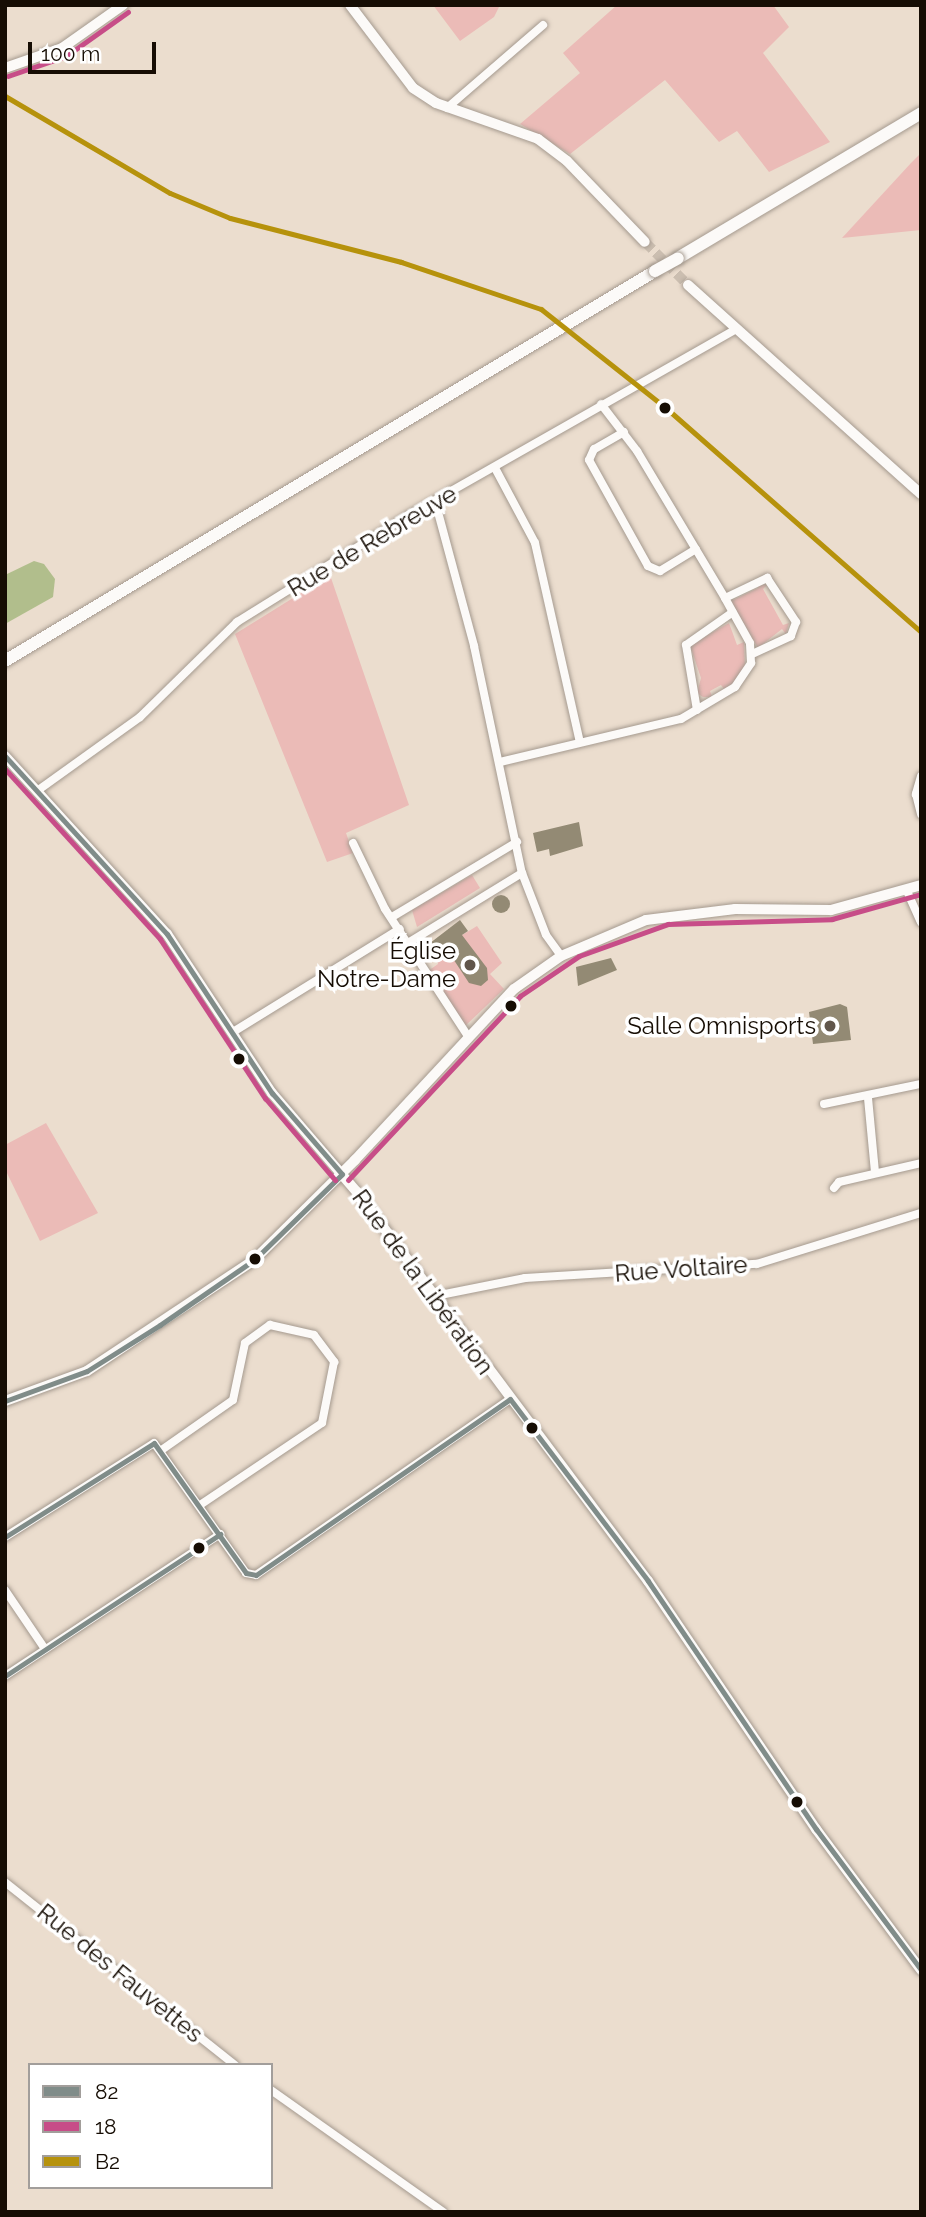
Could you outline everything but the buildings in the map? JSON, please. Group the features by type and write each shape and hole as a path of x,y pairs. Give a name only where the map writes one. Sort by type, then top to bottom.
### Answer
{"main road":[{"path":"6,661 554,330 921,113"}],"street":[{"path":"5,68 62,48 123,5"},
{"path":"351,5 401,76 447,108 538,139 567,161 645,242"},
{"path":"447,108 543,25"},
{"path":"688,285 921,494"},
{"name":"Rue de Rebreuve","path":"37,791 139,716 237,622 601,404 736,329"},
{"path":"601,404 624,432 696,549 733,612 752,654"},
{"path":"624,432 594,449 589,460 648,566 660,571 696,549"},
{"path":"495,467 535,543 580,742"},
{"path":"435,502 500,762 522,873 546,935 561,956"},
{"path":"500,762 697,710 735,687 752,654 791,636 796,622 768,578 724,598"},
{"path":"697,710 686,645 733,612"},
{"name":"Rue de la Libération","path":"5,756 167,933 272,1093 342,1174 648,1581 816,1829 921,1970"},
{"path":"921,776 916,794 921,814"},
{"path":"391,917 517,842"},
{"path":"354,843 391,917 467,1035"},
{"path":"408,943 522,873"},
{"path":"5,1401 88,1371 254,1259 342,1174 467,1035 523,980 561,956 627,925 670,915 831,909 907,891 921,885"},
{"path":"907,891 921,922"},
{"path":"233,1032 400,929"},
{"path":"824,1104 868,1098 921,1084"},
{"path":"868,1098 875,1172"},
{"path":"834,1188 875,1172 921,1163"},
{"name":"Rue Voltaire","path":"435,1296 525,1278 757,1264 921,1213"},
{"path":"163,1449 233,1400 244,1343 270,1325 314,1335 334,1362 322,1423 200,1505"},
{"path":"5,1537 155,1443 163,1449 246,1573 256,1575 510,1399"},
{"path":"5,1676 219,1534"},
{"path":"5,1590 45,1649"},
{"name":"Rue des Fauvettes","path":"5,1882 232,2063"},
{"path":"273,2091 443,2212"}],"shaded area":[{"path":"433,5 500,5 494,17 460,41"},
{"path":"617,5 773,5 789,27 763,53 830,142 769,172 737,131 719,142 665,80 570,154 520,124 580,73 563,53"},
{"path":"921,153 921,230 842,238 911,163"},
{"path":"34,561 44,564 55,579 53,597 5,624 5,575"},
{"path":"330,575 409,805 346,833 353,853 327,862 235,634"},
{"path":"756,583 767,585 763,589 783,625 789,623 786,634 782,629 758,648 731,601 758,588"},
{"path":"729,623 737,645 744,642 745,667 734,685 725,690 721,685 710,691 712,697 703,697 697,693 701,678 690,645"},
{"path":"472,875 480,888 417,927 412,910"},
{"path":"477,926 502,963 490,974 504,989 464,1027 428,971 438,964 436,951"},
{"path":"46,1123 98,1213 40,1241 5,1169 5,1145"}],"tunnel":[{"path":"645,242 688,285"}],"transit line":[{"name":"18","path":"8,76 66,56 128,12"},
{"name":"B2","path":"5,96 170,193 230,218 401,262 541,309 666,408 921,632"},
{"name":"82","path":"5,756 167,934 272,1093 342,1174"},
{"name":"18","path":"5,769 160,939 265,1098 335,1180"},
{"name":"18","path":"348,1180 520,996 579,956 668,924 832,919 921,894"},
{"name":"82","path":"5,1401 87,1371 160,1325 254,1260 342,1174"},
{"name":"82","path":"510,1399 648,1581 816,1829 921,1970"},
{"name":"82","path":"5,1537 154,1443 246,1573 256,1575 510,1399"},
{"name":"82","path":"5,1676 220,1534"}],"place":[{"name":"Église Notre-Dame","path":"470,965"},
{"name":"Salle Omnisports","path":"830,1026"}]}
